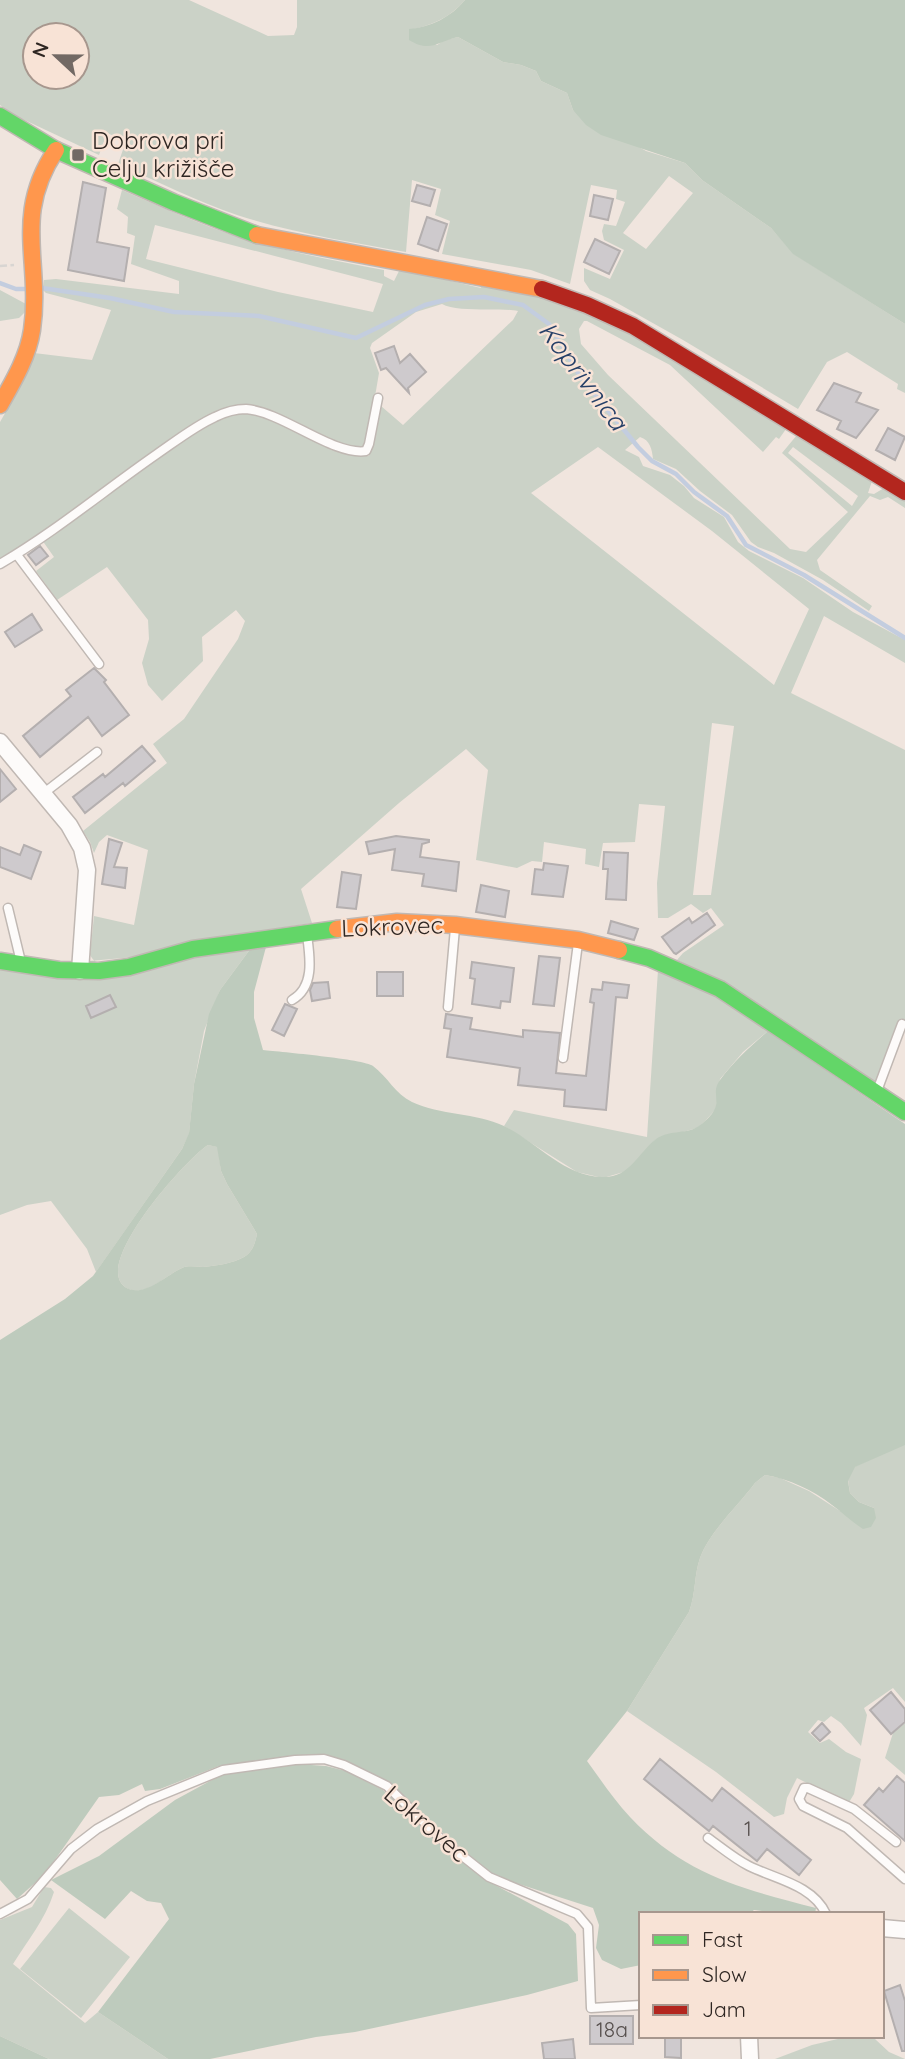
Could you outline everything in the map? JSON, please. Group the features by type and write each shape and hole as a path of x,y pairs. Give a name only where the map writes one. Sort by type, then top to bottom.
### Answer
{"street":[{"path":"0,116 56,150 249,233 535,286 587,304 655,339 905,492"},
{"path":"0,405 31,332 34,303 29,232 33,201 40,177 56,150"},
{"path":"0,742 69,824 82,848 87,870 80,971"},
{"name":"Lokrovec","path":"0,961 22,962 59,970 99,971 129,967 194,949 397,922 455,925 578,940 649,958 720,989 905,1112"},
{"path":"884,1928 905,1930"},
{"path":"749,2038 750,2059"}],"lane":[{"path":"0,564 214,417 238,409 258,411 338,446 361,452 366,451 369,444 378,398"},
{"path":"16,555 99,664"},
{"path":"44,793 97,752"},
{"path":"8,908 22,962"},
{"path":"448,1007 455,925"},
{"path":"292,1000 299,996 306,986 310,972 307,932"},
{"path":"564,1058 578,940"},
{"path":"876,1093 902,1024"},
{"name":"Lokrovec","path":"0,1914 27,1899 71,1849 97,1829 147,1801 223,1770 295,1759 324,1759 344,1765 387,1786 441,1839 489,1877 577,1914 588,1927 591,2008 639,2005"},
{"path":"895,1842 854,1810 808,1788 801,1792 799,1799 803,1806 847,1828 905,1879"},
{"path":"708,1838 746,1865 804,1889 817,1900 825,1912"}],"shaded area":[{"path":"0,0 189,0 268,36 294,35 297,27 297,0 465,0 440,20 409,30 437,45 458,37 503,62 536,71 541,81 567,93 573,110 646,151 685,163 702,180 771,228 794,254 905,324 905,393 897,389 898,384 847,352 827,362 798,409 683,340 590,290 584,281 584,268 610,279 624,250 604,240 602,231 604,224 616,226 625,202 616,199 617,190 591,185 570,284 531,270 442,254 450,221 435,215 441,189 412,180 406,252 300,232 237,215 118,164 126,141 107,133 99,155 16,116 0,105","holes":["669,176 693,193 646,249 623,233"]},
{"path":"122,190 227,233 294,252 384,270 384,276 394,281 399,271 408,271 481,288 479,283 521,292 562,304 639,340 677,360 786,429 779,439 776,437 763,452 670,365 587,321 584,321 579,329 581,344 608,375 790,549 806,552 848,512 782,453 797,435 872,481 868,493 874,494 884,488 905,501 905,508 888,497 880,500 870,496 817,560 820,570 872,606 869,611 823,580 751,542 732,515 676,469 653,459 650,445 643,438 640,437 625,450 639,457 643,466 670,475 694,498 724,517 738,542 749,551 803,578 853,612 905,640 905,663 824,616 791,693 905,750 905,1025 898,1024 875,1083 756,1003 722,982 677,960 724,925 711,908 703,913 691,904 668,918 658,918 657,883 665,806 639,804 635,842 603,843 599,867 585,864 586,849 544,842 542,862 532,861 517,868 476,860 488,770 466,749 399,803 301,889 312,923 233,935 105,964 93,959 90,955 94,916 134,925 148,850 107,835 99,842 94,853 83,831 167,763 153,744 184,719 238,639 245,621 236,610 202,637 203,661 162,701 148,685 142,663 149,639 148,620 107,567 57,600 36,571 54,557 42,540 182,441 223,417 238,412 263,416 335,448 369,456 378,409 381,406 403,425 513,320 518,311 458,308 442,304 416,312 372,343 370,348 379,373 369,432 363,446 337,443 257,409 243,406 227,409 205,418 181,433 0,561 0,422 34,353 92,360 111,310 46,293 43,290 44,280 56,279 179,294 179,281 131,264 135,236 127,233 128,217 117,209","holes":["155,225 383,284 373,312 278,292 146,259","598,447 712,531 809,609 774,685 531,493","793,447 858,496 852,506 788,453","712,723 734,726 711,895 693,895"]},
{"path":"0,290 26,304 26,311 19,318 0,321"},
{"path":"251,948 220,990 204,1031 194,1084 189,1134 182,1149 96,1272 87,1249 51,1201 27,1205 0,1215 0,969"},
{"path":"658,970 704,989 768,1031 743,1052 720,1079 716,1109 705,1121 697,1128 655,1140 627,1171 603,1178 577,1172 504,1126 514,1110 647,1137"},
{"path":"208,1145 218,1147 221,1171 257,1234 252,1250 230,1263 182,1268 147,1289 132,1290 125,1287 118,1275 121,1257 131,1236 163,1190"},
{"path":"905,1445 905,1702 893,1688 864,1708 867,1715 861,1746 841,1723 831,1716 824,1722 818,1720 808,1732 820,1743 829,1739 861,1759 854,1794 848,1804 797,1778 787,1798 784,1814 774,1817 716,1772 627,1711 689,1612 698,1564 705,1548 717,1528 755,1483 765,1475 780,1478 809,1491 840,1511 874,1508 859,1502 850,1493 848,1480 854,1467"},
{"path":"905,1723 905,1775 885,1758 893,1733"},
{"path":"44,1887 51,1888 54,1892 50,1902 13,1964 85,2023 98,2012 168,2059 49,2059 0,2036 0,1920 32,1907"},
{"path":"69,1908 130,1957 81,2018 20,1969"},
{"path":"842,2038 875,2039 889,2052 905,2059 775,2059 812,2045"}],"green space":[{"path":"465,0 905,0 905,324 793,254 771,228 702,180 685,163 601,135 586,125 573,110 567,93 541,81 536,71 503,62 458,37 428,46 409,40 409,29 440,20"},
{"path":"266,947 254,992 254,1018 263,1050 366,1063 378,1070 401,1095 412,1102 504,1126 563,1165 588,1175 602,1177 620,1174 656,1139 700,1125 714,1111 720,1080 768,1031 905,1124 905,1445 855,1467 848,1481 850,1493 859,1502 874,1508 876,1518 871,1527 863,1529 825,1500 800,1486 765,1475 755,1483 717,1528 705,1548 698,1564 689,1612 627,1711 587,1761 630,1817 672,1853 716,1877 763,1894 816,1908 815,1912 639,1912 639,1965 621,1969 602,1960 596,1948 599,1925 593,1908 494,1876 388,1782 329,1756 295,1755 219,1766 160,1789 145,1791 142,1784 119,1795 99,1797 45,1874 17,1899 0,1880 0,1340 65,1299 93,1276 182,1149 189,1133 194,1084 209,1014 220,990 251,948","holes":["208,1145 217,1147 221,1171 257,1234 252,1250 230,1263 182,1268 147,1288 132,1290 125,1287 118,1275 121,1257 131,1236 163,1190"]},
{"path":"297,1764 326,1766 346,1771 383,1790 435,1839 486,1880 568,1924 576,1934 578,1981 527,1995 355,2032 316,2037 210,2059 168,2059 98,2012 169,1919 161,1903 147,1901 131,1891 105,1919 51,1880 99,1856 175,1800 221,1775"},
{"path":"0,2036 49,2059 0,2059"}],"building":[{"path":"83,182 106,188 97,242 129,248 124,281 68,270"},
{"path":"417,185 435,190 430,206 412,201"},
{"path":"594,195 613,199 608,220 590,216"},
{"path":"427,217 447,224 438,251 418,244"},
{"path":"595,239 620,251 609,274 584,262"},
{"path":"394,346 400,363 410,354 426,372 408,388 409,393 386,368 381,370 375,353"},
{"path":"834,383 861,393 856,402 878,410 856,438 837,429 841,421 817,410"},
{"path":"888,428 905,437 895,460 876,450"},
{"path":"40,546 48,556 36,565 28,555"},
{"path":"32,614 42,630 15,647 5,632"},
{"path":"94,668 106,680 104,682 129,715 102,736 88,717 40,757 23,736 71,696 66,690"},
{"path":"142,746 155,761 125,786 123,783 85,813 73,797 103,774 105,777"},
{"path":"0,769 16,789 0,802"},
{"path":"396,836 429,840 422,844 420,857 459,862 456,891 422,886 424,874 392,870 395,849 369,854 366,842"},
{"path":"109,839 122,843 114,867 127,868 125,888 102,884"},
{"path":"24,845 41,852 31,879 0,867 0,847 20,855"},
{"path":"604,852 628,853 626,900 606,899 608,869 603,869"},
{"path":"544,863 568,866 563,897 532,894 535,869 543,870"},
{"path":"342,872 361,875 356,909 337,907"},
{"path":"481,885 509,891 505,917 476,912"},
{"path":"707,913 715,925 674,953 662,937 689,918 692,923"},
{"path":"611,921 638,929 634,940 608,933"},
{"path":"539,956 560,958 554,1006 533,1004"},
{"path":"472,962 514,968 510,1002 501,1001 500,1008 472,1004 475,979 470,978"},
{"path":"377,972 403,972 403,996 377,996"},
{"path":"328,982 330,998 312,1001 310,990 313,983"},
{"path":"603,982 629,985 627,998 616,997 606,1110 564,1106 565,1090 518,1085 520,1068 447,1057 451,1029 444,1028 446,1014 472,1018 470,1029 523,1037 523,1030 560,1033 556,1073 586,1076 594,1003 590,1002 592,989 602,990"},
{"path":"110,995 116,1007 91,1018 86,1006"},
{"path":"285,1004 297,1009 284,1036 272,1030"},
{"path":"891,1692 905,1709 905,1722 891,1734 870,1710"},
{"path":"822,1723 830,1732 820,1741 812,1733"},
{"path":"660,1759 712,1801 722,1788 811,1860 799,1875 767,1849 757,1861 713,1826 709,1831 644,1779"},
{"path":"897,1776 905,1783 905,1841 864,1805 879,1788 883,1792"},
{"path":"900,1985 905,2001 905,2051 902,2051 884,1991"},
{"path":"590,2016 633,2016 633,2044 590,2044"},
{"path":"665,2038 681,2038 681,2058 665,2057"},
{"path":"573,2039 575,2059 544,2059 542,2043"}],"waterway":[{"name":"Koprivnica","path":"0,283 16,289 26,289"},
{"name":"Koprivnica","path":"42,288 110,298 174,312 259,316 356,338 425,305 449,299 484,297 523,305 549,324 580,376 638,447 652,461 676,474 694,492 727,516 746,545 804,575 905,638"}],"traffic: fast":[{"path":"0,116 56,150 173,202 257,235"},
{"path":"0,961 59,970 99,971 129,967 193,949 337,929"},
{"path":"619,950 649,958 720,989 905,1112"}],"traffic: slow":[{"path":"0,405 19,369 30,340 34,305 31,239 35,196 56,150"},
{"path":"257,235 542,289"},
{"path":"337,929 397,922 455,925 578,940 619,950"}],"traffic: jam":[{"path":"542,289 587,305 633,326 905,492"}],"place":[{"name":"Dobrova pri Celju križišče","path":"78,155"}]}
